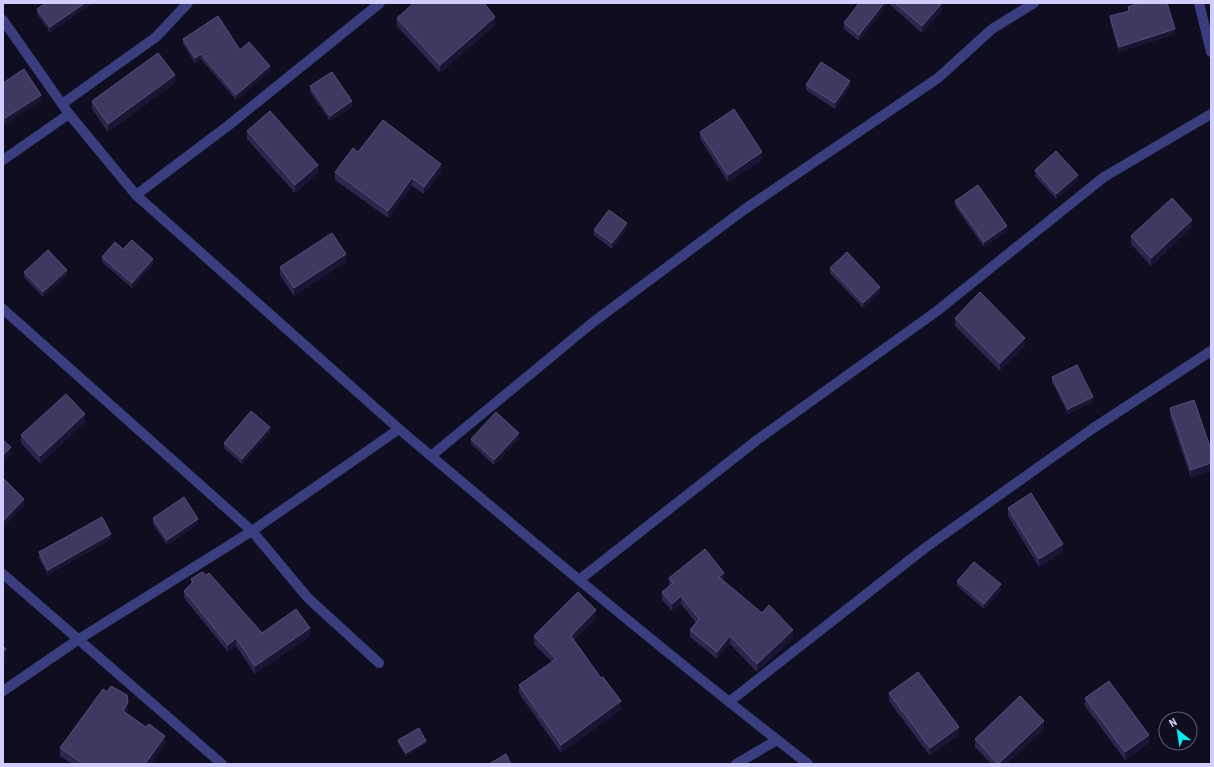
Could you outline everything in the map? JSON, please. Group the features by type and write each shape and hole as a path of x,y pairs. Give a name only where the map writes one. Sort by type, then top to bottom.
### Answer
{"street":[{"path":"62,104 156,37 188,3"},
{"path":"136,195 229,125 380,3"},
{"path":"431,456 592,324 744,209 938,78 992,29 1034,3"},
{"path":"1199,3 1211,52"},
{"path":"3,20 68,114 136,195 399,429 579,580 808,764"},
{"path":"3,160 68,114"},
{"path":"579,580 757,440 937,310 1104,177 1211,114"},
{"path":"3,309 252,531 308,598 379,663"},
{"path":"729,702 925,548 1092,429 1211,351"},
{"path":"3,691 79,639 252,531 399,429"},
{"path":"3,574 222,764"},
{"path":"736,764 777,740"}],"building":[{"path":"46,3 85,3 50,27 37,9"},
{"path":"414,3 484,3 495,17 440,65 397,18"},
{"path":"859,3 884,3 859,35 844,23"},
{"path":"895,3 942,3 922,26"},
{"path":"1140,3 1167,3 1175,29 1119,47 1110,16 1129,11 1128,7"},
{"path":"218,16 240,50 249,42 270,66 236,95 201,54 195,58 183,39"},
{"path":"158,53 175,75 108,124 92,101"},
{"path":"821,62 850,81 835,103 806,85"},
{"path":"24,69 41,95 5,118 3,116 3,83"},
{"path":"332,72 352,101 330,116 310,86"},
{"path":"734,109 762,152 728,175 700,132"},
{"path":"270,111 318,165 295,185 247,131"},
{"path":"383,120 441,164 424,187 412,178 388,211 335,172 353,148 358,152"},
{"path":"1056,151 1078,175 1056,194 1035,170"},
{"path":"978,185 1007,226 984,242 955,201"},
{"path":"1172,198 1192,220 1151,258 1131,236"},
{"path":"609,210 627,223 612,243 594,230"},
{"path":"332,233 346,254 294,288 280,267"},
{"path":"132,240 153,259 132,283 102,257 115,242 123,249"},
{"path":"48,250 67,270 43,292 24,272"},
{"path":"847,252 880,287 863,303 830,268"},
{"path":"980,292 1025,338 1000,363 955,318"},
{"path":"1077,365 1093,397 1068,409 1052,377"},
{"path":"66,394 85,414 40,456 21,435"},
{"path":"1194,400 1211,450 1211,463 1191,470 1170,408"},
{"path":"251,411 270,427 242,459 224,443"},
{"path":"496,412 519,433 494,460 471,439"},
{"path":"3,440 11,447 3,455"},
{"path":"3,478 24,499 3,521"},
{"path":"1031,493 1063,544 1039,559 1008,508"},
{"path":"184,497 198,519 167,540 153,518"},
{"path":"102,517 111,534 48,570 39,552"},
{"path":"705,549 724,573 719,577 762,613 769,605 793,630 757,664 730,636 717,652 690,630 699,619 681,596 672,604 662,592 673,583 669,578"},
{"path":"974,562 1001,584 984,604 957,581"},
{"path":"202,572 206,575 209,573 262,633 296,609 310,628 255,666 236,638 228,645 184,591 193,582 191,579"},
{"path":"578,592 596,610 571,636 601,678 603,677 621,701 561,745 519,685 556,659 534,636"},
{"path":"918,672 959,727 930,748 889,693"},
{"path":"1109,681 1149,735 1125,752 1085,698"},
{"path":"111,686 127,695 128,702 123,711 146,727 149,724 165,736 145,764 84,764 60,748 103,689 107,692"},
{"path":"1020,696 1044,721 998,764 975,739"},
{"path":"419,728 426,741 406,753 398,740"},
{"path":"506,754 511,764 489,764"}]}
